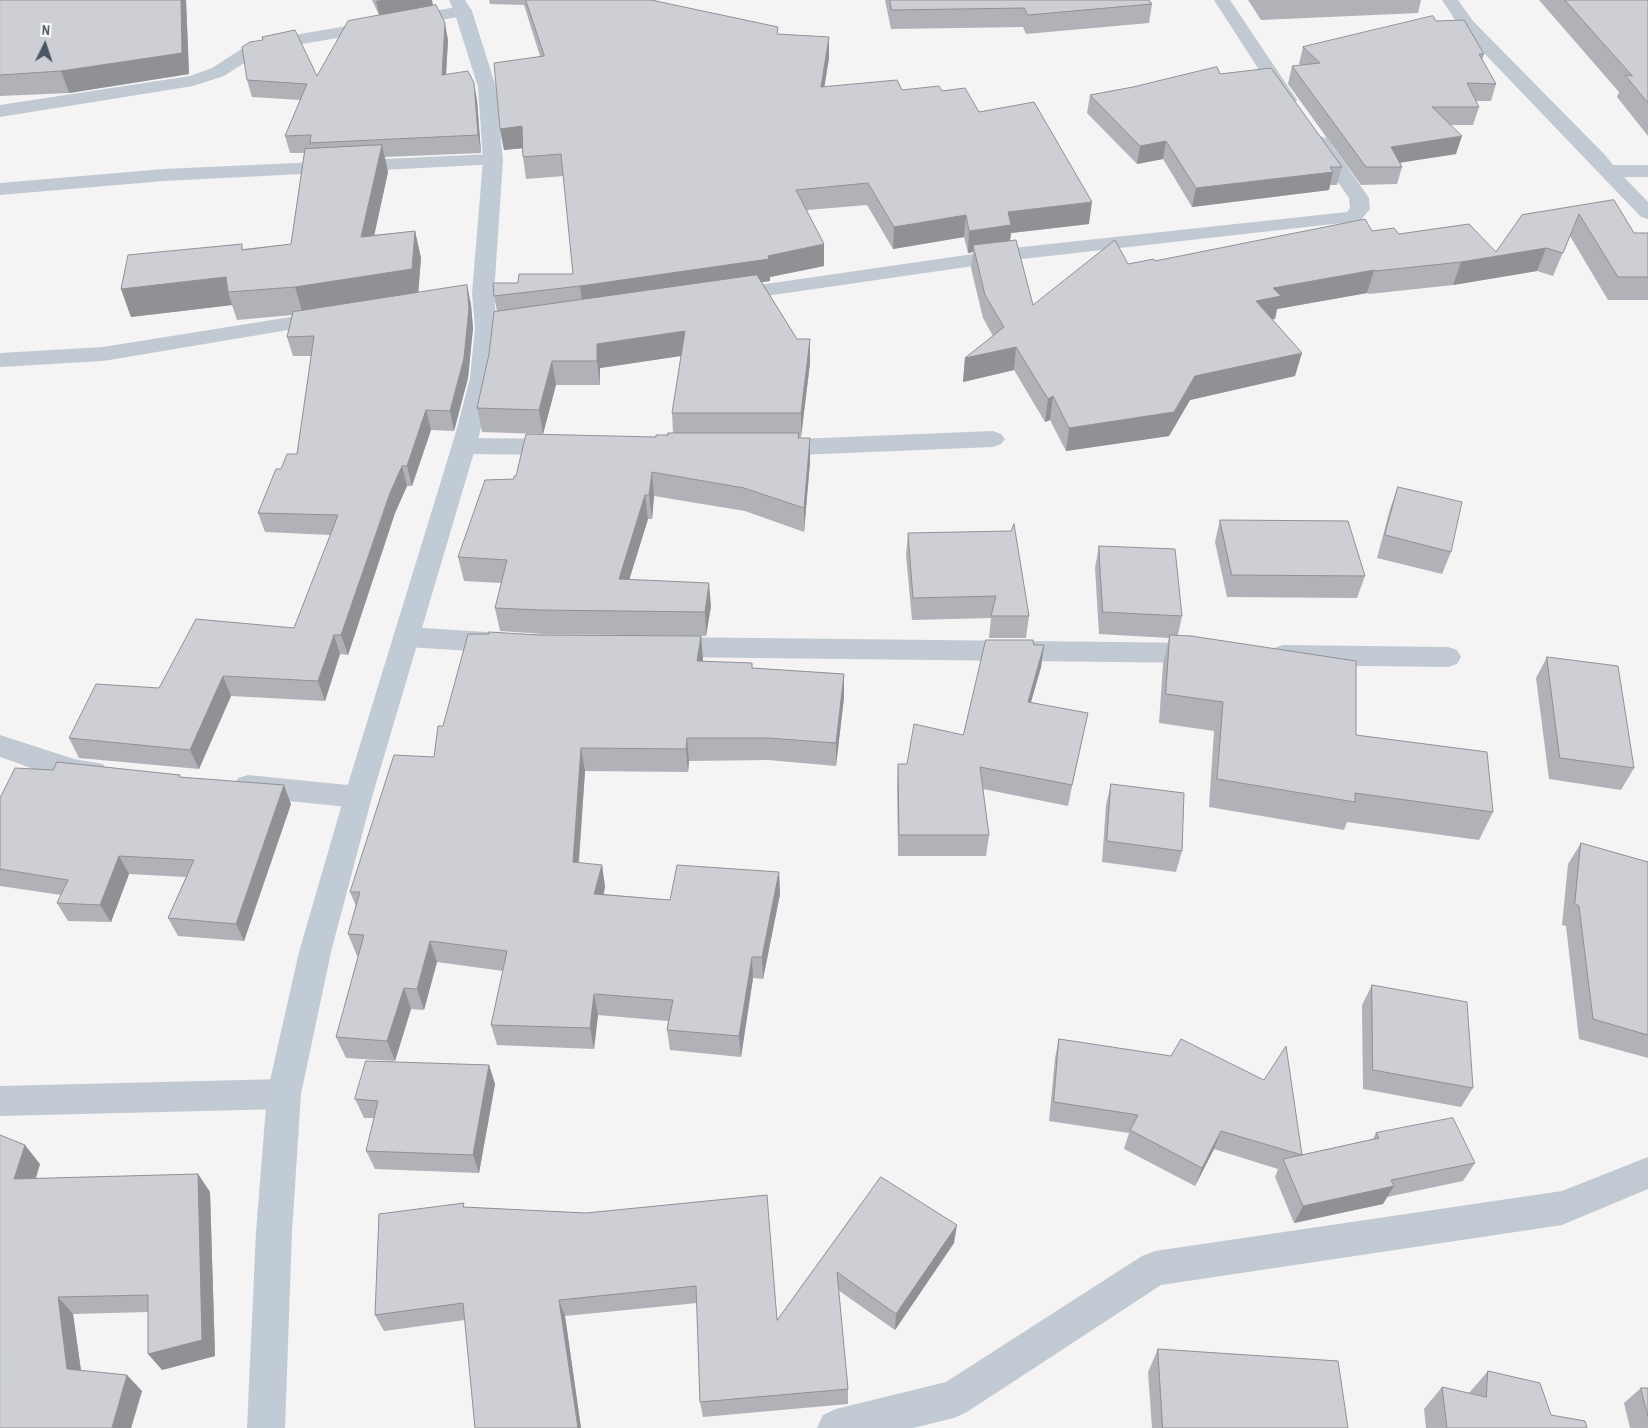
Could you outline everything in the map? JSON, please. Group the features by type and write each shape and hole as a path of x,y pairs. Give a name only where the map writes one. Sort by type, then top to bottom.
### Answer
{"main road":[{"path":"266,1428 274,1232 284,1094 315,952 358,797 464,446 480,378 495,327 473,296 493,160 487,87 460,5"}],"street":[{"path":"710,298 1022,253 1353,217 1360,208 1358,198 1302,120 1222,0"},
{"path":"1450,0 1467,25 1648,213"},
{"path":"0,111 193,80 218,72 250,52 277,43 460,5"},
{"path":"0,189 164,175 493,160"},
{"path":"1607,171 1648,171"},
{"path":"0,360 103,354 349,314"},
{"path":"753,448 993,439"},
{"path":"464,446 583,447"},
{"path":"407,637 524,645"},
{"path":"643,647 1229,654"},
{"path":"1259,654 1448,658"},
{"path":"0,746 74,770 122,775"},
{"path":"220,784 358,797"},
{"path":"0,1101 284,1094"},
{"path":"836,1428 954,1399 1155,1268 1562,1208 1648,1174"}],"building":[{"path":"0,0 181,0 182,53 61,71 0,75"},
{"path":"526,0 651,0 778,27 777,34 829,37 821,87 897,80 902,90 939,86 942,91 965,88 979,112 1034,102 1092,202 1008,212 1011,225 969,231 966,215 894,227 868,183 796,190 824,244 768,256 769,259 580,286 494,296 493,283 518,283 519,274 573,274 561,154 523,157 522,126 500,129 494,63 544,56"},
{"path":"890,0 1149,0 1152,4 1028,15 1024,8 892,10"},
{"path":"1565,0 1648,0 1648,103 1625,75 1632,76"},
{"path":"436,5 445,23 442,75 468,71 474,83 478,135 310,143 311,135 285,136 307,84 247,80 242,47 250,42 263,40 262,37 295,30 317,76 348,21"},
{"path":"1433,16 1436,21 1464,20 1484,54 1479,54 1496,84 1467,83 1479,107 1432,107 1462,136 1391,147 1402,167 1366,167 1292,66 1320,63 1303,47"},
{"path":"1217,67 1220,74 1271,68 1342,167 1330,167 1333,172 1196,188 1166,141 1140,146 1090,95"},
{"path":"382,145 361,237 415,231 412,269 295,287 228,292 226,277 121,289 128,255 242,244 242,250 291,244 305,149"},
{"path":"1614,200 1634,233 1648,233 1648,277 1618,277 1579,214 1563,253 1546,248 1461,262 1374,270 1273,288 1281,296 1256,301 1302,353 1195,376 1174,412 1069,428 1053,396 1048,399 1016,347 965,358 1004,327 985,295 973,245 1016,240 1033,305 1115,240 1128,264 1154,259 1155,261 1365,219 1372,231 1394,228 1399,234 1469,224 1496,252 1522,215"},
{"path":"757,275 797,339 810,339 801,413 672,413 685,331 597,344 597,361 552,361 539,410 477,408 489,354 494,312"},
{"path":"467,285 469,308 464,358 450,411 426,410 407,466 402,466 390,493 341,635 334,635 318,681 223,676 190,750 69,738 96,684 159,688 196,619 294,628 338,515 258,513 276,469 281,469 287,454 297,454 314,336 287,337 293,312"},
{"path":"668,433 799,433 798,438 810,438 804,508 744,488 652,472 649,495 645,495 619,579 709,583 705,612 495,608 507,560 458,557 485,480 514,479 526,434 656,437 656,435 668,435"},
{"path":"1398,487 1462,502 1451,552 1385,535"},
{"path":"1220,520 1348,521 1365,576 1232,575"},
{"path":"1014,524 1029,616 991,616 996,596 913,598 908,533 1011,531"},
{"path":"1099,546 1175,549 1182,616 1103,612"},
{"path":"489,632 539,635 701,636 697,661 752,663 752,668 844,674 836,743 768,738 687,738 686,749 581,748 573,862 602,865 594,894 670,900 677,865 779,872 762,957 752,957 739,1036 667,1030 673,1000 594,994 590,1028 491,1025 507,951 430,941 417,989 404,988 387,1041 336,1037 364,935 348,934 360,892 350,892 394,755 434,757 438,726 443,726 468,634 489,634"},
{"path":"1170,635 1191,636 1356,661 1356,735 1487,752 1493,812 1355,793 1355,802 1217,779 1223,702 1166,694"},
{"path":"986,640 1033,640 1034,645 1044,645 1028,702 1088,713 1072,785 980,767 989,835 899,835 898,764 907,764 914,724 963,735"},
{"path":"1547,657 1618,666 1634,768 1560,758"},
{"path":"57,762 180,775 179,777 284,785 236,924 168,918 194,860 119,856 100,905 57,903 68,880 0,869 0,798 15,768 53,770"},
{"path":"1111,784 1184,793 1182,851 1107,841"},
{"path":"1581,843 1648,862 1648,1035 1593,1019 1579,906 1575,904"},
{"path":"1372,985 1467,1002 1473,1088 1373,1070"},
{"path":"1059,1039 1171,1056 1181,1039 1264,1080 1286,1046 1302,1155 1221,1131 1202,1168 1130,1130 1138,1115 1054,1102"},
{"path":"366,1061 489,1065 473,1155 366,1151 378,1101 355,1099"},
{"path":"1453,1118 1475,1163 1391,1180 1394,1186 1303,1206 1283,1159 1379,1138 1376,1133"},
{"path":"0,1135 25,1145 14,1179 198,1174 202,1340 148,1354 148,1295 58,1297 67,1369 127,1375 112,1428 0,1428"},
{"path":"881,1177 957,1225 896,1314 837,1272 848,1389 700,1402 696,1286 559,1300 578,1428 475,1428 463,1303 375,1315 379,1214 464,1203 463,1207 586,1213 767,1195 777,1320"},
{"path":"1158,1349 1338,1361 1348,1428 1163,1428"},
{"path":"1488,1371 1540,1383 1551,1415 1585,1421 1587,1428 1447,1428 1442,1387 1486,1397"},
{"path":"1641,1388 1648,1388 1648,1416"}]}
